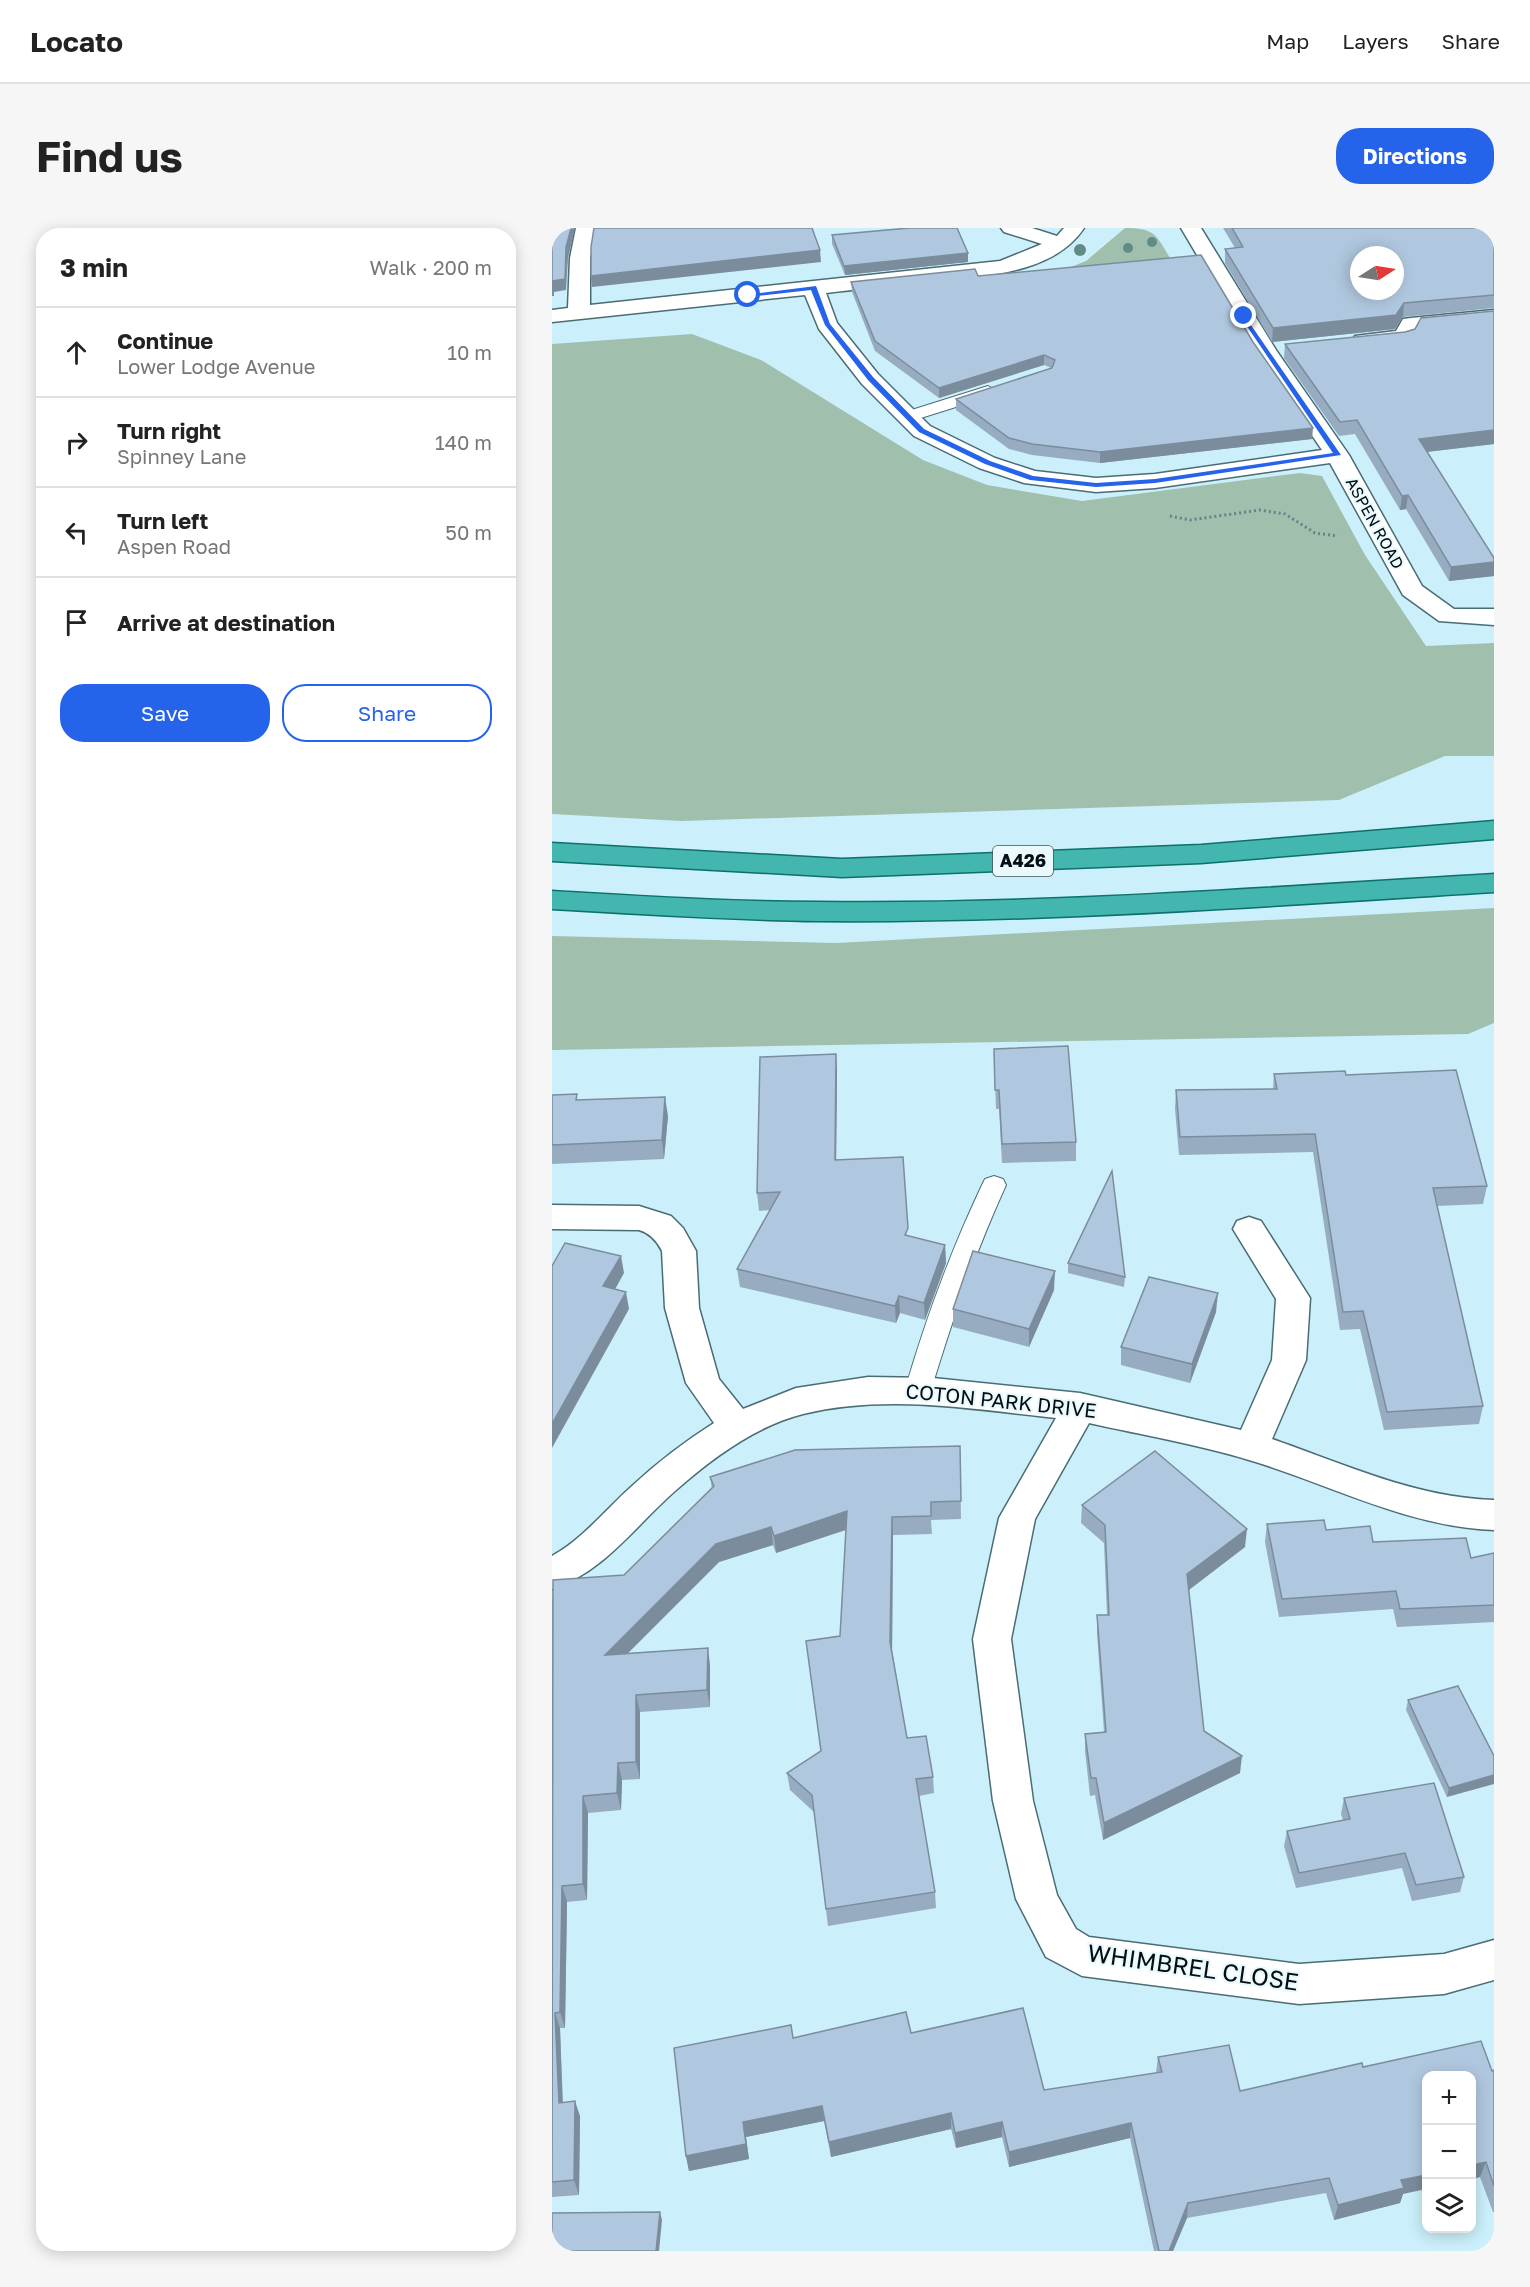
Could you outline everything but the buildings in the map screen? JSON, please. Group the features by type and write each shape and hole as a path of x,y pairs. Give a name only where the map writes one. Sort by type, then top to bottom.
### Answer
{"highway":[{"name":"A426","path":"552,852 842,868 1201,854 1494,830"},
{"path":"552,900 722,910 942,911 1232,899 1494,883"}],"street":[{"path":"579,312 580,258 586,228"},
{"path":"1011,228 1066,236"},
{"name":"ASPEN ROAD","path":"1191,228 1265,351 1337,455 1412,590 1448,616 1494,616"},
{"path":"552,316 1004,267 1066,236"},
{"path":"813,288 827,324 870,379 922,430 987,463 1032,478 1096,485 1155,481 1337,455"},
{"path":"1345,343 1402,337 1411,324 1494,316"},
{"path":"1265,351 1288,349"},
{"path":"552,1217 639,1218 659,1224 672,1237 679,1251 682,1308 703,1383 736,1427"},
{"path":"1249,1229 1293,1298 1289,1360 1251,1446"},
{"name":"COTON PARK DRIVE","path":"552,1574 587,1554 644,1497 691,1456 736,1427 796,1402 868,1390 918,1390 1080,1407 1251,1446 1406,1500 1464,1514 1494,1515"},
{"name":"WHIMBREL CLOSE","path":"1080,1407 1017,1518 992,1639 1013,1801 1037,1899 1062,1942 1082,1956 1299,1984 1444,1974 1494,1960"}],"lane":[{"path":"908,417 1003,386"},
{"path":"918,1390 943,1306 963,1252 994,1185"}],"path":[{"path":"1155,481 1163,489 1164,512 1174,518 1190,519 1260,510 1285,514 1315,533 1357,541 1383,538"}],"green space":[{"path":"1125,228 1142,229 1153,234 1170,258 1063,270 1086,261"},
{"path":"692,334 761,360 923,460 987,485 1082,501 1300,473 1322,476 1365,555 1426,646 1494,643 1494,756 1445,756 1339,800 681,821 552,814 552,344"},
{"path":"1494,908 1494,1023 1468,1034 552,1050 552,936 836,943"}],"route":[{"path":"748,295 813,288 827,324 870,379 922,430 987,463 1032,478 1096,485 1155,481 1337,455 1265,351 1244,316"}]}
